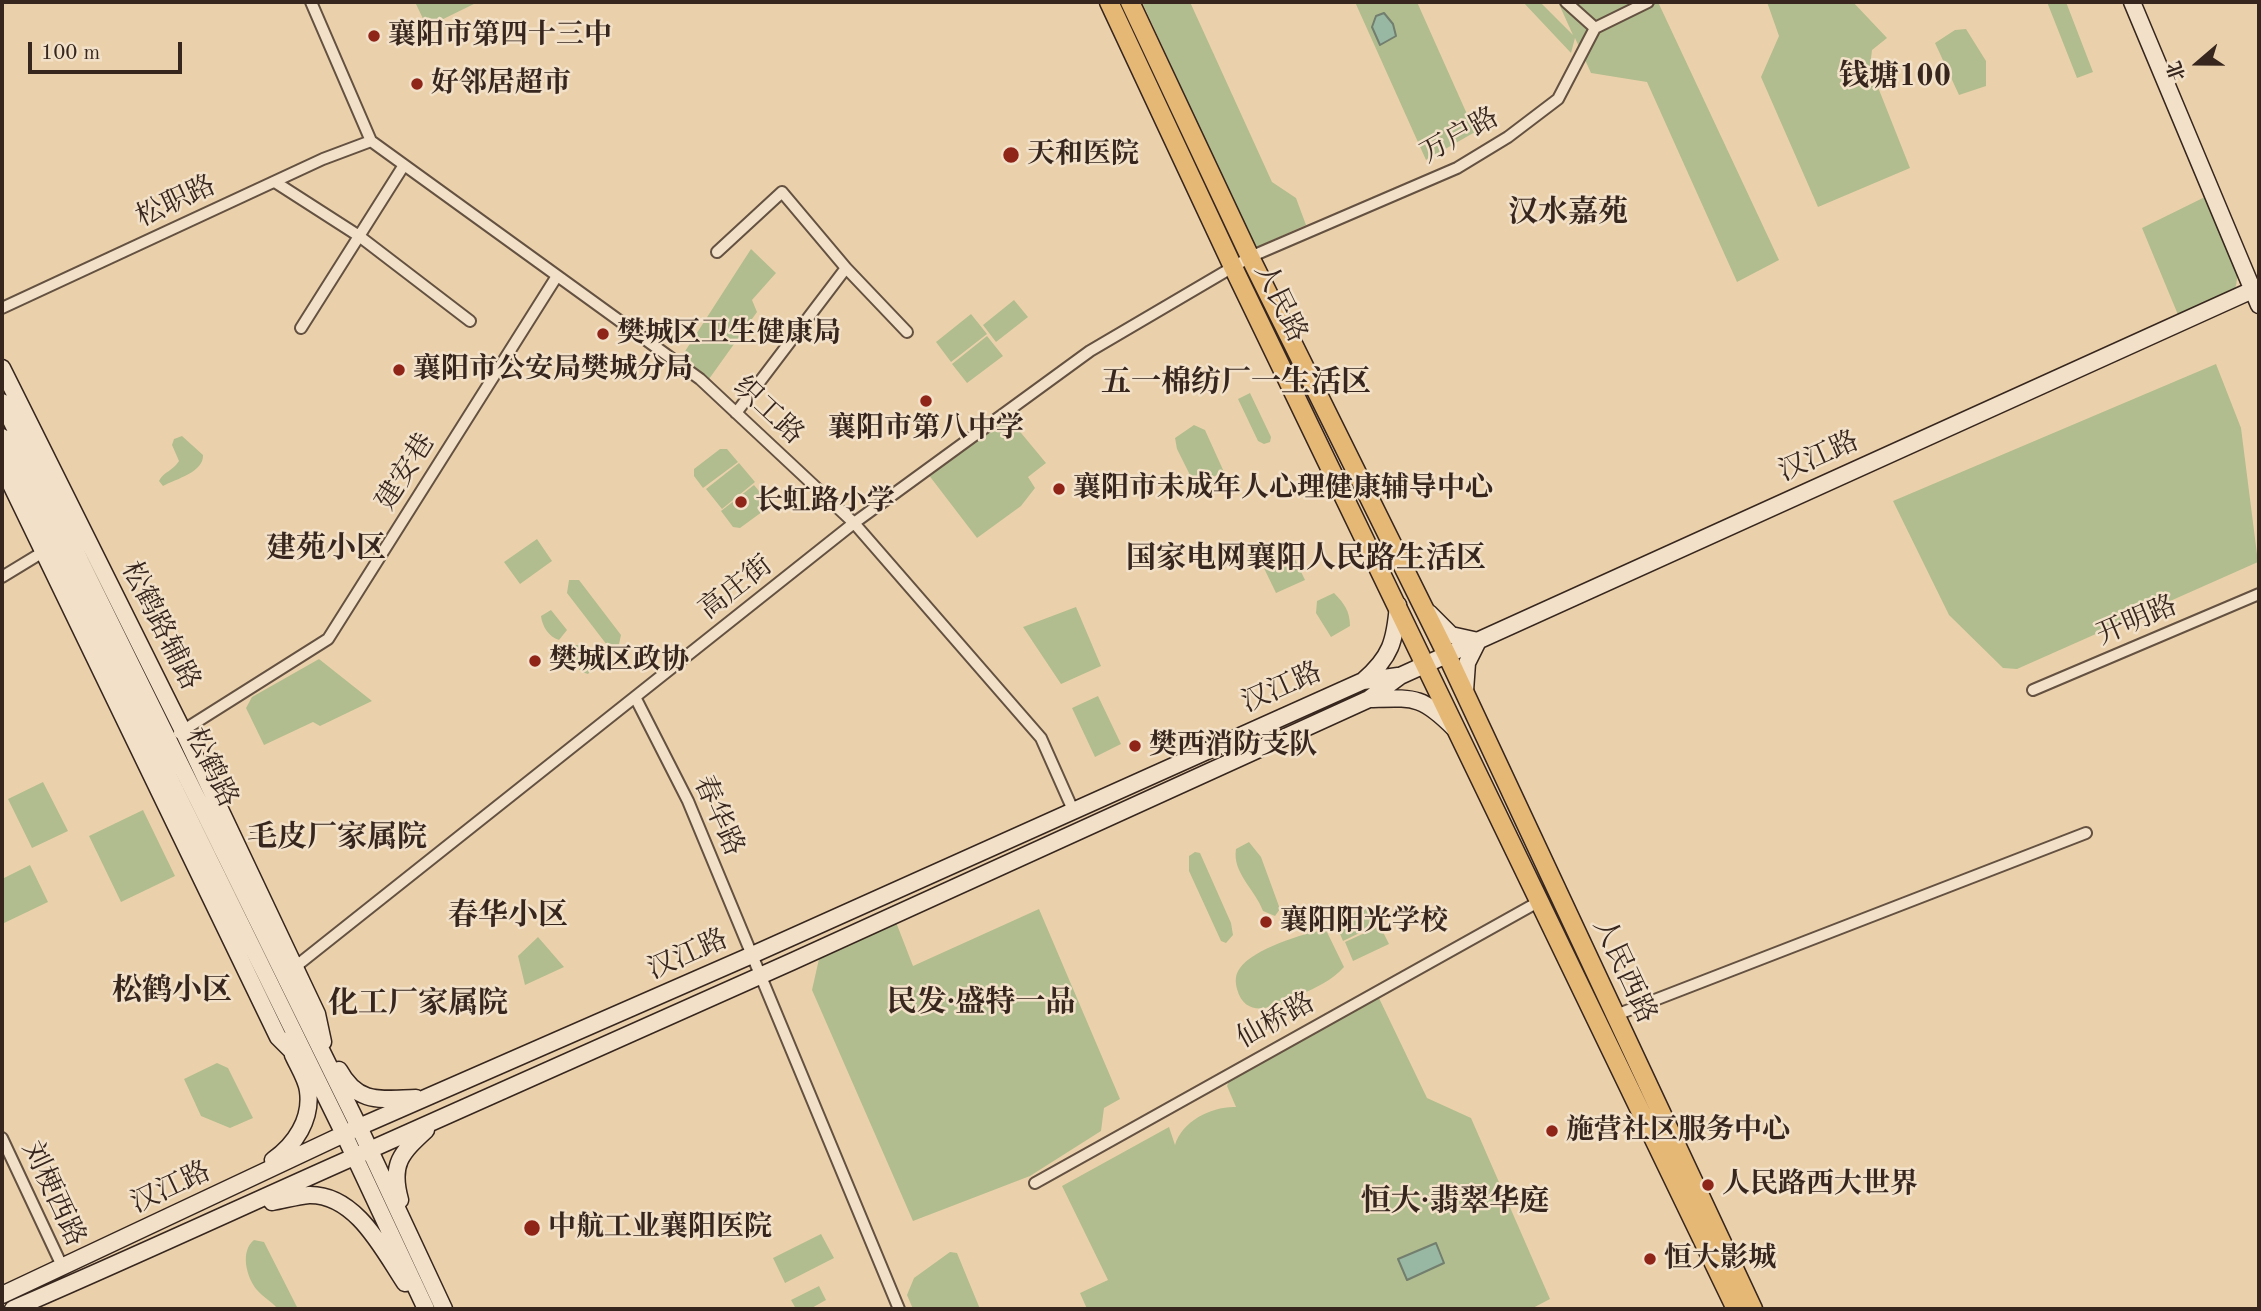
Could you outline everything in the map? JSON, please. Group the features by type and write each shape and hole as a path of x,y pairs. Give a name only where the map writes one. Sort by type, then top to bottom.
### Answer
{"main road":[{"name":"人民路","path":"1110,2 1233,267 1426,664"},
{"name":"人民路","path":"1130,2 1250,257 1447,654"},
{"path":"2132,2 2257,294"},
{"name":"汉江路","path":"13,1309 34,1305 362,1153 761,977 1369,699 1400,676 1447,654 2257,294"},
{"name":"松鹤路辅路","path":"2,369 30,476 63,543 183,731 283,976 317,1014 322,1035 321,1069"},
{"name":"松鹤路","path":"2,402 30,476 168,741 283,976 345,1135 362,1153 413,1242 444,1309"},
{"name":"松鹤路","path":"2,437 30,476"},
{"name":"松鹤路辅路","path":"2,466 30,476"},
{"name":"松鹤路","path":"63,543 131,717 234,928 283,976"},
{"path":"1363,681 1384,663 1395,634 1398,605"},
{"path":"1425,610 1451,635 1478,640 1466,663 1465,691"},
{"name":"人民西路","path":"1447,654 1753,1309"},
{"name":"人民西路","path":"1426,664 1736,1309"},
{"name":"汉江路","path":"2,1295 345,1135 359,1126 752,955 1363,681 1400,676"},
{"path":"1369,699 1409,698 1430,705 1458,732"},
{"path":"234,928 278,1037 291,1050 321,1069"},
{"path":"322,1035 346,1083 370,1100 425,1098"},
{"path":"236,1186 289,1150 305,1122 308,1090 291,1050"},
{"name":"松鹤路","path":"321,1069 359,1126 362,1153 424,1309"},
{"path":"413,1242 395,1182 400,1153 435,1121"},
{"path":"249,1206 312,1195 340,1204 366,1224 424,1309"}],"street":[{"path":"310,2 371,141"},
{"path":"1566,2 1595,28 1648,2"},
{"name":"万户路","path":"1250,257 1457,168 1507,137 1558,99 1595,28"},
{"name":"织工路","path":"371,141 700,379 854,523 1041,738 1073,810"},
{"name":"松职路","path":"2,308 275,182 371,141"},
{"path":"301,328 404,165"},
{"path":"275,182 359,236 470,321"},
{"path":"717,252 782,192 846,268 907,332"},
{"name":"高庄街","path":"283,976 854,523 1090,351 1250,257"},
{"path":"736,413 846,268"},
{"name":"建安巷","path":"168,741 328,639 557,276"},
{"path":"2,577 63,543"},
{"name":"开明路","path":"2033,690 2259,594"},
{"name":"春华路","path":"635,697 688,801 752,955"},
{"path":"1616,1015 2086,833"},
{"name":"仙桥路","path":"1035,1183 1540,901"},
{"path":"752,955 899,1309"},
{"name":"刘梗西路","path":"2,1138 63,1268"}],"shaded area":[{"path":"415,2 478,2 427,27"},
{"path":"1142,2 1190,2 1272,182 1296,198 1306,225 1255,248"},
{"path":"1355,2 1417,2 1475,132 1426,160"},
{"path":"1523,2 1540,2 1573,35 1558,2 1658,2 1779,260 1737,282 1647,82 1591,73 1575,38 1571,53"},
{"path":"1767,2 1853,2 1887,38 1872,50 1870,67 1910,168 1818,207 1761,77 1779,36"},
{"path":"2047,2 2066,2 2093,72 2077,78"},
{"path":"1384,13 1393,24 1396,36 1380,45 1372,27 1376,16"},
{"path":"1966,29 1986,61 1986,86 1959,95 1935,43 1955,30"},
{"path":"2213,193 2233,249 2237,280 2234,292 2226,302 2181,322 2142,228"},
{"path":"751,249 776,273 752,300 757,312 709,379 682,356"},
{"path":"1014,300 1028,317 996,342 983,325"},
{"path":"971,314 987,334 951,362 936,342"},
{"path":"987,336 1003,356 967,383 952,364"},
{"path":"2216,364 2241,428 2258,562 2017,669 2003,668 1949,615 1893,501"},
{"path":"1250,393 1271,437 1270,442 1264,444 1258,441 1238,399"},
{"path":"1007,416 1046,463 1028,477 1035,488 1021,506 977,538 928,474"},
{"path":"1194,425 1205,430 1224,472 1195,485 1177,449 1175,438"},
{"path":"182,436 203,455 202,461 182,478 163,486 159,481 179,461 172,445 174,439"},
{"path":"720,449 727,449 738,462 703,488 694,476 694,469"},
{"path":"739,463 755,482 722,509 706,489"},
{"path":"754,485 768,502 766,509 740,528 733,527 721,511"},
{"path":"537,539 552,561 520,584 504,562"},
{"path":"1290,549 1305,580 1276,593 1261,562"},
{"path":"569,580 579,580 621,635 618,649 607,645 567,593"},
{"path":"1334,593 1346,608 1350,626 1331,637 1316,613 1317,601"},
{"path":"1076,607 1101,666 1061,684 1023,627"},
{"path":"551,610 567,630 559,640 549,634 542,620 541,616"},
{"path":"580,645 596,665 588,674 578,668 571,659 569,651"},
{"path":"319,659 372,701 320,726 313,722 264,745 246,708 252,697"},
{"path":"1098,696 1121,744 1095,757 1072,708"},
{"path":"43,782 68,831 32,848 8,799"},
{"path":"143,810 175,876 121,902 89,836"},
{"path":"1249,842 1261,857 1280,909 1275,916 1263,911 1237,866 1236,849"},
{"path":"1195,852 1200,853 1231,923 1233,935 1226,943 1221,941 1189,871 1189,856"},
{"path":"30,865 48,902 2,924 2,879"},
{"path":"1370,906 1378,924 1343,941 1335,922"},
{"path":"1039,909 1120,1099 1104,1108 1101,1131 1030,1176 913,1221 812,990 821,950 894,917 913,966"},
{"path":"1380,926 1389,944 1353,961 1345,942"},
{"path":"1326,930 1344,967 1334,976 1273,1006 1255,1008 1241,999 1236,978 1246,961 1280,943"},
{"path":"538,937 564,967 525,985 518,956"},
{"path":"1378,996 1427,1098 1471,1118 1550,1299 1531,1309 1087,1309 1080,1293 1108,1280 1062,1186 1169,1127 1175,1145 1184,1129 1199,1117 1217,1109 1236,1107 1227,1086 1229,1081"},
{"path":"217,1063 228,1068 253,1118 230,1128 201,1116 184,1079"},
{"path":"821,1234 834,1258 785,1283 773,1258"},
{"path":"254,1240 264,1242 298,1309 278,1309 253,1285 246,1257"},
{"path":"1436,1243 1444,1263 1407,1280 1398,1259"},
{"path":"950,1252 957,1253 980,1309 913,1309 907,1295 914,1278"},
{"path":"819,1286 826,1300 810,1309 796,1309 791,1300"}],"place":[{"name":"襄阳市第四十三中","path":"374,36"},
{"name":"好邻居超市","path":"417,84"},
{"name":"天和医院","path":"1011,155"},
{"name":"樊城区卫生健康局","path":"603,334"},
{"name":"襄阳市公安局樊城分局","path":"399,370"},
{"name":"襄阳市第八中学","path":"926,401"},
{"name":"襄阳市未成年人心理健康辅导中心","path":"1059,489"},
{"name":"长虹路小学","path":"741,502"},
{"name":"樊城区政协","path":"535,661"},
{"name":"樊西消防支队","path":"1135,746"},
{"name":"襄阳阳光学校","path":"1266,922"},
{"name":"施营社区服务中心","path":"1552,1131"},
{"name":"人民路西大世界","path":"1708,1185"},
{"name":"中航工业襄阳医院","path":"532,1228"},
{"name":"恒大影城","path":"1650,1259"}],"district":[{"name":"钱塘100","path":"1895,77"},
{"name":"汉水嘉苑","path":"1568,213"},
{"name":"五一棉纺厂一生活区","path":"1236,383"},
{"name":"建苑小区","path":"326,549"},
{"name":"国家电网襄阳人民路生活区","path":"1306,559"},
{"name":"毛皮厂家属院","path":"337,838"},
{"name":"春华小区","path":"508,916"},
{"name":"松鹤小区","path":"172,991"},
{"name":"民发·盛特一品","path":"981,1003"},
{"name":"化工厂家属院","path":"418,1004"},
{"name":"恒大·翡翠华庭","path":"1455,1202"}]}
